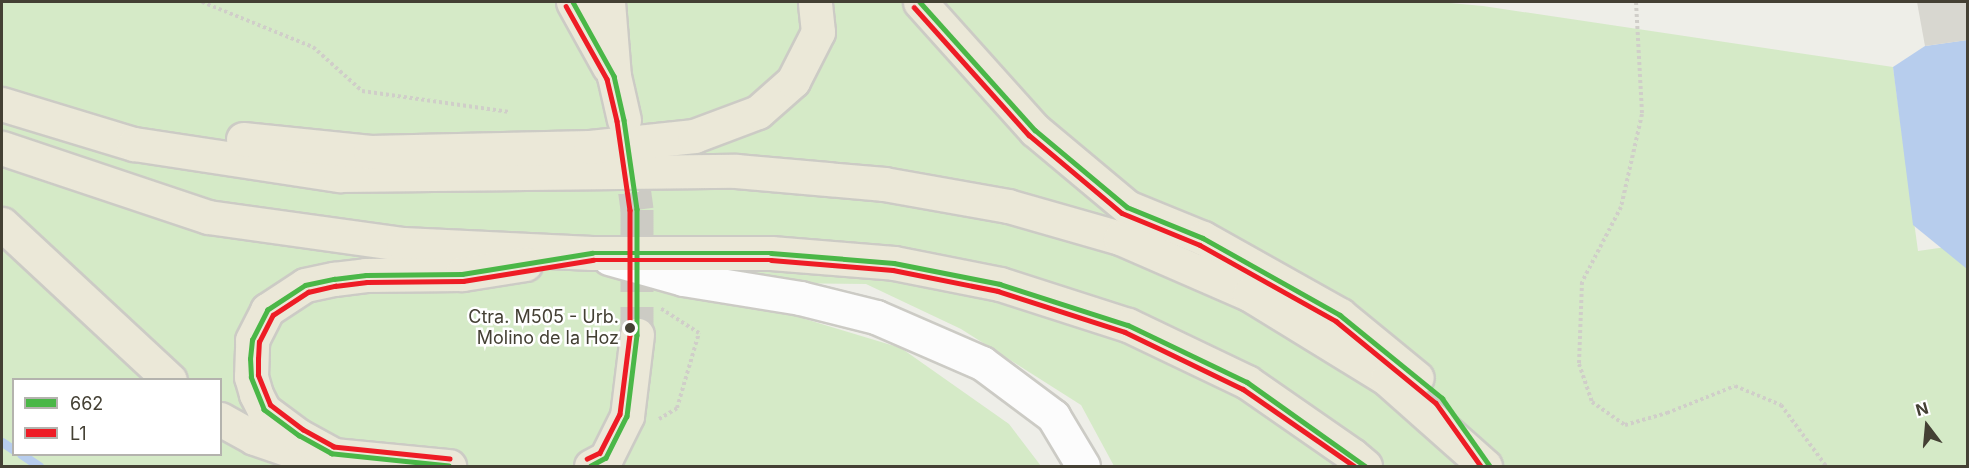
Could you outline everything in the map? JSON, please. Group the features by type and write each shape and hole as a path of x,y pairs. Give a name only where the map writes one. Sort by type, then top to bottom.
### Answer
{"highway":[{"path":"573,2 614,76"},
{"path":"608,2 614,76 624,120"},
{"path":"2,102 170,131 370,152 590,147 694,136 758,112 793,81 818,32 815,2"},
{"path":"920,2 1035,130 1127,207 1203,238 1340,315 1442,398 1490,466"},
{"path":"2,102 134,144 340,175 736,171 884,184 1008,206 1120,238 1249,294 1387,379 1485,466"},
{"path":"2,148 208,217 404,244 592,253 771,253 894,263 1000,284 1128,325 1247,382 1365,466"},
{"path":"2,224 168,378"},
{"path":"332,454 299,436 264,410 254,385 250,359 252,340 267,310 305,285 334,279 366,274 462,274 592,253"},
{"path":"591,466 606,458 627,416 637,335"},
{"path":"222,419 254,438 292,452 448,466"}],"street":[{"path":"592,253 683,279 800,298 876,317 982,363 1053,416 1083,466"}],"path":[{"path":"202,2 313,47 363,91 510,112"},
{"path":"1636,2 1642,114 1621,207 1582,282 1579,364 1592,402 1625,425 1666,413 1735,386 1781,405 1826,466"},
{"path":"627,416 652,423 676,408 699,333 659,307 683,279"}],"green space":[{"path":"2,2 1439,2 1483,6 1893,67 1918,251 1967,244 1967,466 1114,466 1081,405 961,329 866,284 772,283 805,319 901,348 1009,424 1041,466 2,466"}],"water":[{"path":"1967,40 1967,269 1913,225 1893,67 1925,46"}],"building":[{"path":"1917,2 1968,2 1968,40 1925,46"}],"waterway":[{"path":"2,442 12,449"},
{"path":"24,456 39,466"}],"tunnel":[{"path":"628,143 637,209 637,335"}],"transit line":[{"name":"662","path":"573,2 614,76 624,120 637,209 637,335 627,416 606,458 591,466"},
{"name":"662","path":"920,2 1035,130 1127,207 1203,238 1340,315 1442,398 1490,466"},
{"name":"L1","path":"566,6 607,79 617,121 630,210 630,335 620,414 600,453 587,459"},
{"name":"L1","path":"914,7 1029,135 1122,213 1200,245 1336,321 1436,403 1481,466"},
{"name":"662","path":"449,466 332,454 299,436 264,410 251,377 250,359 252,340 267,310 305,285 334,279 366,275 462,274 592,253 771,253 894,263 1000,284 1128,325 1247,382 1365,466"},
{"name":"L1","path":"450,459 334,447 303,430 270,405 258,375 258,359 259,342 273,315 308,292 335,286 367,282 463,281 593,260 771,260 893,270 998,291 1125,332 1243,389 1354,466"}],"place":[{"name":"Ctra. M505 - Urb. Molino de la Hoz","path":"630,328"}]}
